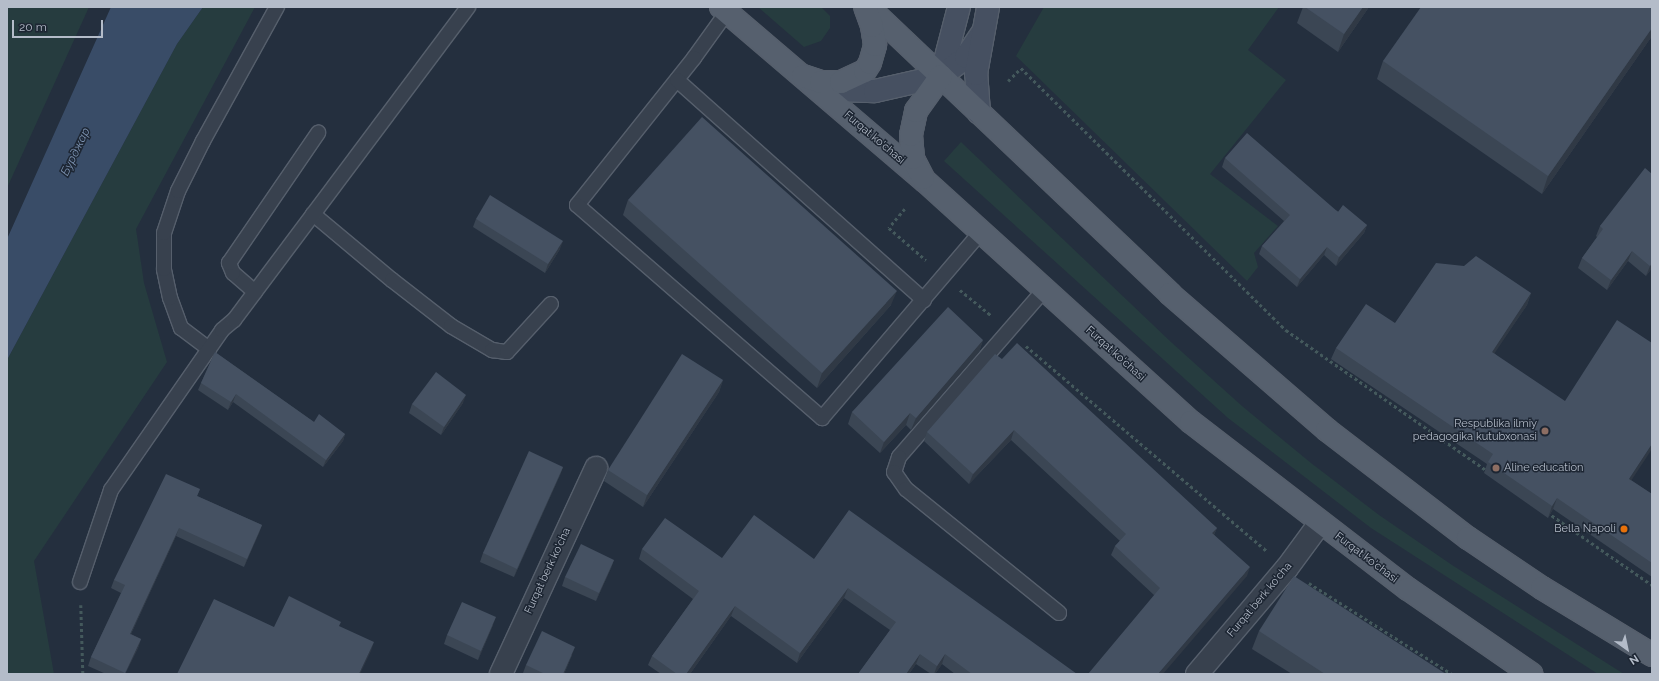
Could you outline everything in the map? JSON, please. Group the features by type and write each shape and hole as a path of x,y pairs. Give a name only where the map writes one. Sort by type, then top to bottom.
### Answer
{"main road":[{"path":"800,75 831,83 850,80 865,71 870,64 875,45 872,26 865,7"},
{"path":"868,7 1170,294 1327,430 1468,538 1542,588 1652,655"},
{"path":"941,76 959,7"},
{"path":"978,113 976,74 988,7"},
{"name":"Furqat ko'chasi","path":"724,9 925,182 1191,422 1320,523 1408,589 1531,674"},
{"path":"925,182 913,158 911,135 916,111 941,76 966,57 983,32"},
{"path":"800,75 824,86 840,90 875,91 941,76"}],"street":[{"name":"Furqat berk ko'cha","path":"501,674 596,468"},
{"name":"Furqat berk ko'cha","path":"1196,674 1287,568 1320,523"}],"lane":[{"path":"209,349 181,328 170,298 164,269 164,233 178,191 203,141 277,7"},
{"path":"80,582 111,490 209,349 255,292 468,7"},
{"path":"724,9 677,80 577,205 822,418 981,232"},
{"path":"677,80 924,300"},
{"path":"255,292 232,273 229,263 318,133"},
{"path":"314,214 392,280 451,326 492,350 507,352 551,304"},
{"path":"1044,290 899,457 894,472 906,489 1059,613"}],"path":[{"path":"1008,81 1020,68 1286,330 1489,471"},
{"path":"905,209 889,228 1008,331 1287,568 1452,674"},
{"path":"1541,508 1652,585"},
{"path":"80,582 83,674"}],"green space":[{"path":"7,7 89,7 7,188"},
{"path":"203,7 255,7 136,229 144,283 167,362 34,561 54,674 7,674 7,360 177,44"},
{"path":"758,7 821,7 830,16 830,28 821,41 804,47"},
{"path":"1044,7 1279,7 1248,50 1286,80 1210,174 1278,226 1254,253 1258,267 1247,281 1016,56"},
{"path":"961,142 1171,342 1242,406 1311,463 1379,515 1452,565 1624,674 1598,674 1371,528 1228,418 944,161"}],"water":[{"name":"Бурджар","path":"111,7 203,7 177,44 7,360 7,239"}],"building":[{"path":"1305,7 1363,7 1344,34"},
{"path":"1421,7 1652,7 1652,28 1548,176 1383,61"},
{"path":"702,117 897,291 822,373 628,200"},
{"path":"1247,133 1338,212 1343,205 1367,225 1339,257 1327,247 1300,279 1262,246 1290,215 1225,158"},
{"path":"1645,168 1652,174 1652,263 1650,266 1632,251 1611,280 1582,258 1603,229 1600,226"},
{"path":"490,195 563,241 548,264 476,219"},
{"name":"Respublika ilmiy pedagogika kutubxonasi","path":"1476,256 1531,293 1492,352 1565,401 1617,320 1652,343 1652,444 1629,479 1652,494 1652,563 1557,498 1552,506 1488,462 1493,454 1336,348 1366,304 1395,323 1436,263 1464,266"},
{"path":"948,307 983,340 916,418 910,413 884,442 852,412"},
{"path":"1017,343 1217,528 1212,533 1250,567 1158,674 1088,674 1160,588 1115,546 1126,534 1014,430 973,474 927,432 995,354 1002,359"},
{"path":"215,352 314,422 319,414 345,434 326,460 236,394 231,402 201,383"},
{"path":"682,354 723,380 647,495 608,470"},
{"path":"436,372 466,395 444,427 412,404"},
{"path":"529,451 563,467 517,569 483,553"},
{"path":"166,474 200,489 197,496 262,525 247,559 179,528 130,634 141,639 125,673 91,657 125,585 114,580"},
{"path":"849,510 1077,674 972,674 945,654 937,666 920,654 906,674 858,674 896,622 848,588 800,653 735,606 686,674 677,674 652,656 699,591 642,549 665,518 722,558 754,515 814,559"},
{"path":"581,544 614,560 599,593 565,577"},
{"path":"1294,576 1446,674 1325,674 1259,631"},
{"path":"289,596 341,622 339,626 374,642 359,674 177,674 214,599 274,627"},
{"path":"462,602 496,617 481,651 447,635"},
{"path":"542,631 575,647 563,674 545,674 526,665"}],"place":[{"name":"Respublika ilmiy pedagogika kutubxonasi","path":"1545,431"},
{"name":"Aline education","path":"1496,468"},
{"name":"Bella Napoli","path":"1624,529"}]}
